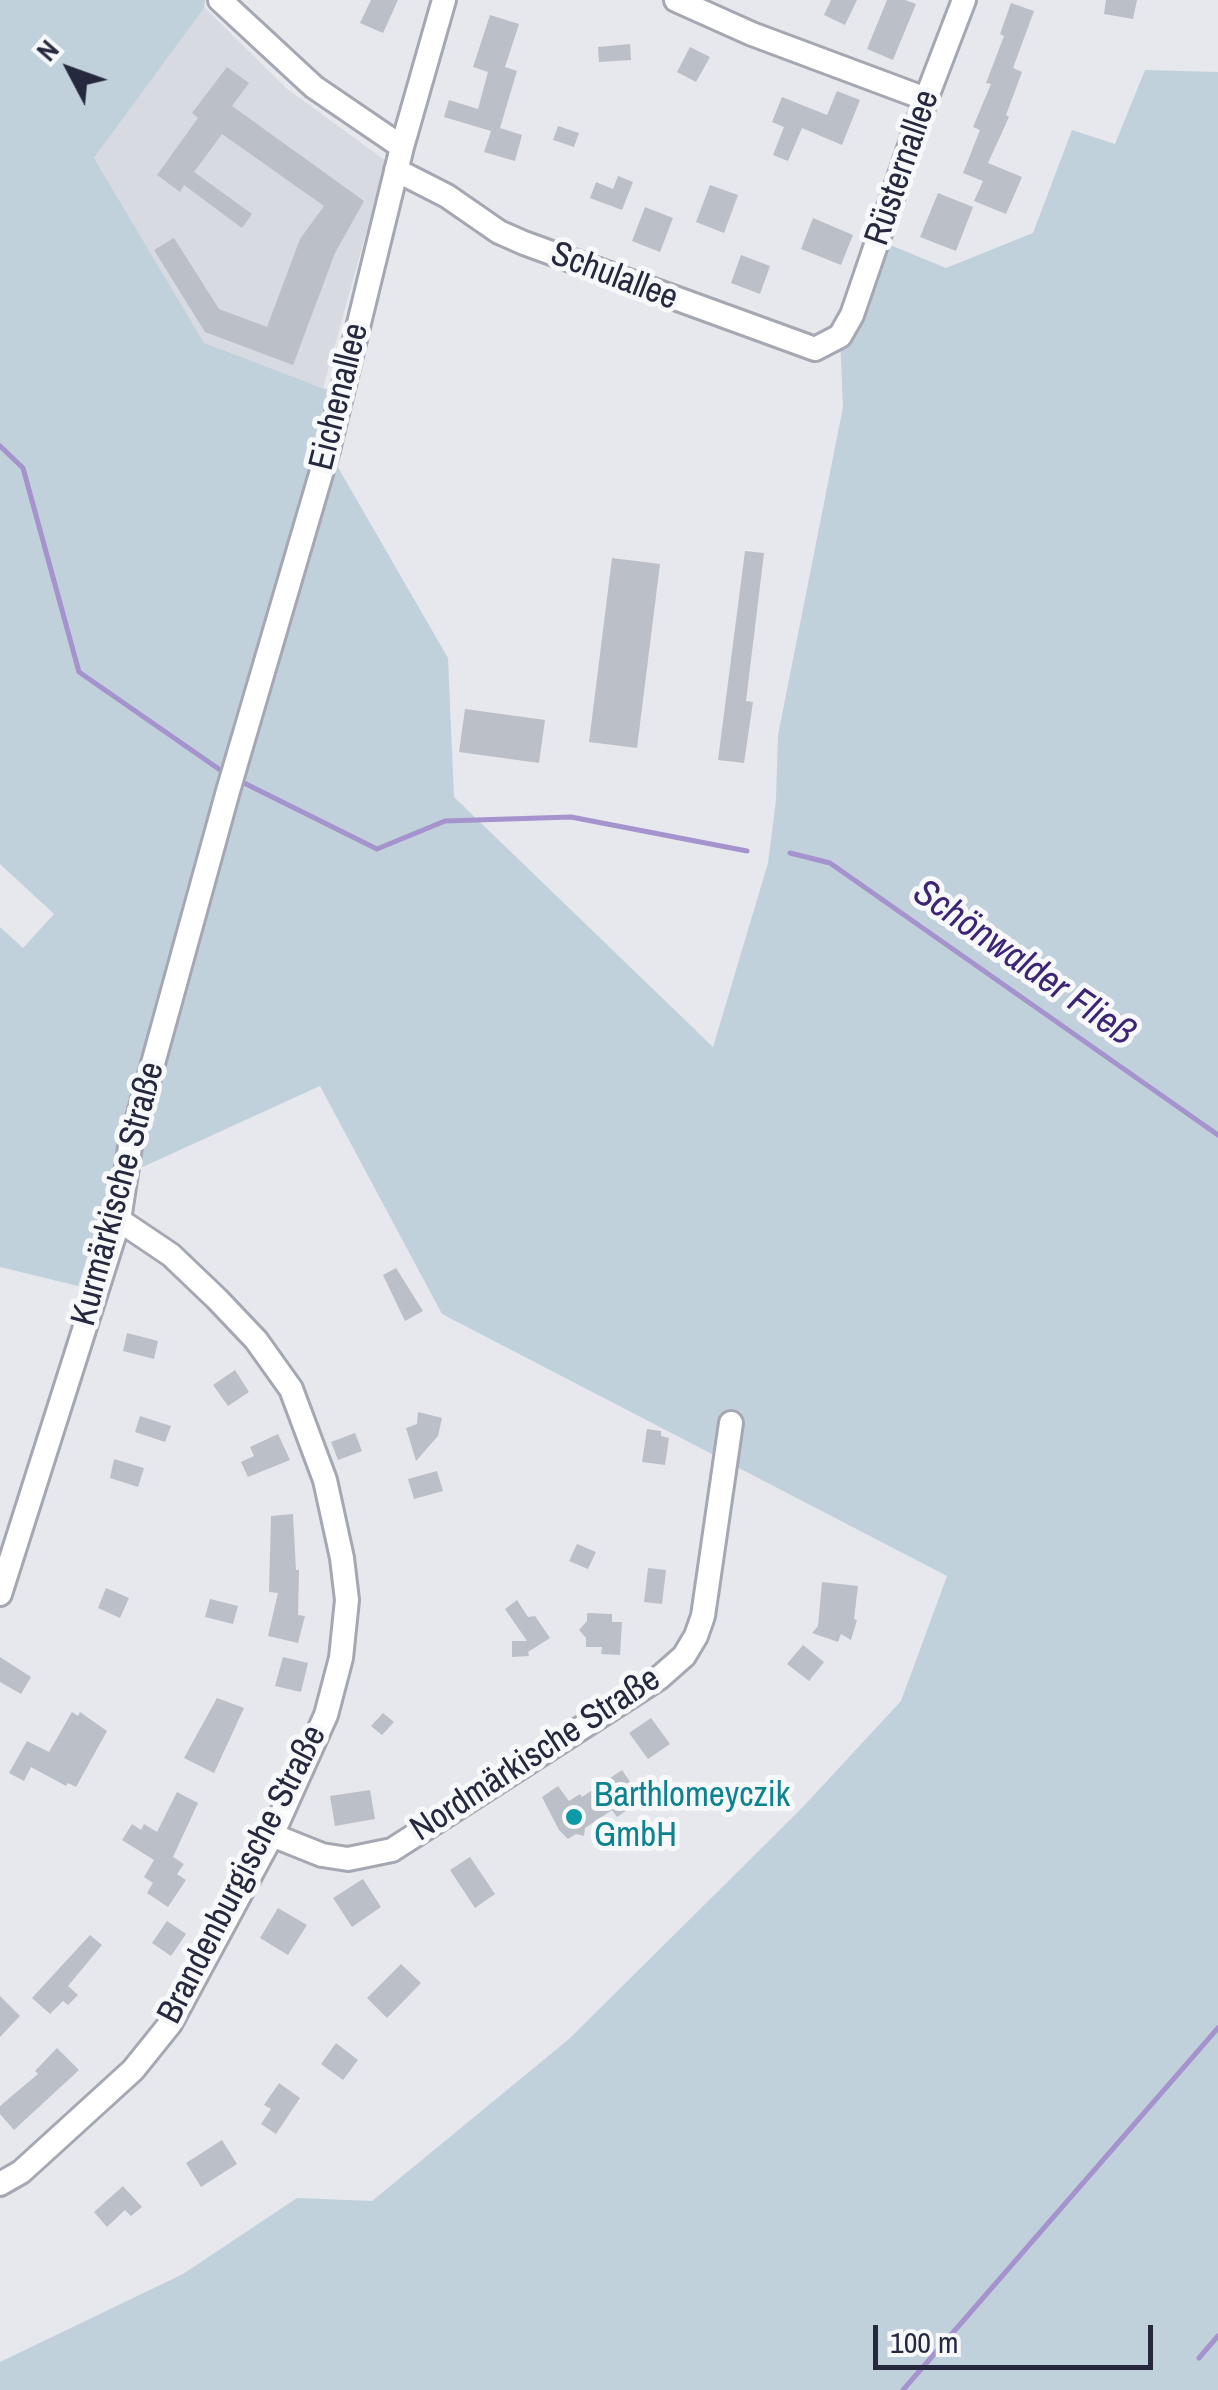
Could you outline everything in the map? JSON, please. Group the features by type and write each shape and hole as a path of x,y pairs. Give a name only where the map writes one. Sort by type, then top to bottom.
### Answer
{"street":[{"name":"Schulallee","path":"220,0 399,159 512,238 816,350 840,336"},
{"name":"Eichenallee","path":"231,783 328,450 399,159 444,0"},
{"path":"676,0 752,34 926,99"},
{"name":"Rüsternallee","path":"840,336 852,315 964,0"},
{"name":"Kurmärkische Straße","path":"0,1594 119,1220 130,1146 231,783"},
{"name":"Brandenburgische Straße","path":"0,2184 22,2172 133,2070 170,2024 272,1836 326,1715 341,1658 346,1600 342,1558 325,1480 290,1389 256,1340 170,1255 119,1220"},
{"name":"Nordmärkische Straße","path":"272,1836 322,1855 348,1859 392,1850 659,1678 684,1656 702,1616 720,1518 731,1423"}],"shaded area":[{"path":"0,0 205,0 204,8 94,158 204,343 341,395 328,450 448,658 454,797 713,1047 768,863 776,800 778,735 843,407 840,336 878,240 946,268 1033,233 1072,130 1115,144 1145,70 1218,72 1218,2390 0,2390 0,2362 183,2274 297,2198 372,2201 569,2039 801,1809 901,1701 947,1576 442,1314 320,1086 112,1181 78,1286 0,1267 0,927 23,948 54,914 0,864"},
{"path":"204,7 286,88 386,161 323,388 204,344 94,158"}],"building":[{"path":"371,0 398,0 383,33 360,23"},
{"path":"831,0 857,0 845,25 824,15"},
{"path":"887,0 916,4 893,60 867,49"},
{"path":"1106,0 1137,0 1133,19 1104,14"},
{"path":"1011,3 1034,11 1013,68 1022,72 1006,115 1009,117 988,163 1022,177 1006,214 974,201 983,181 963,173 980,130 973,127 991,84 986,83 1004,36 1000,34"},
{"path":"490,15 519,24 505,67 517,71 500,128 522,135 515,161 484,152 491,131 444,117 449,100 478,109 488,72 473,67"},
{"path":"630,44 631,60 599,62 598,47"},
{"path":"690,47 710,57 696,82 677,72"},
{"path":"227,67 249,83 232,106 364,201 335,253 293,365 205,332 154,250 174,238 219,309 267,327 300,239 324,206 222,134 194,172 252,214 242,228 184,185 180,192 157,175 198,118 192,113"},
{"path":"837,91 860,100 842,145 802,128 788,161 773,155 784,127 772,122 782,97 827,115"},
{"path":"558,126 579,133 574,147 553,140"},
{"path":"618,176 633,182 622,210 590,198 596,182 613,189"},
{"path":"710,185 738,195 724,233 696,222"},
{"path":"938,193 973,207 956,251 920,237"},
{"path":"645,207 673,218 660,252 632,241"},
{"path":"813,218 853,235 841,265 801,249"},
{"path":"741,255 770,266 760,294 731,283"},
{"path":"745,551 764,553 746,701 753,702 744,763 718,760"},
{"path":"612,558 660,564 637,748 589,742"},
{"path":"465,709 545,720 539,763 459,752"},
{"path":"396,1268 423,1311 405,1321 383,1275"},
{"path":"127,1333 158,1341 154,1359 123,1351"},
{"path":"235,1370 249,1392 228,1406 213,1385"},
{"path":"418,1412 442,1418 438,1436 416,1461 406,1428 417,1424"},
{"path":"140,1416 171,1426 165,1442 135,1432"},
{"path":"647,1429 661,1431 661,1436 669,1438 665,1465 642,1462"},
{"path":"355,1433 362,1451 338,1460 331,1442"},
{"path":"278,1434 290,1460 248,1477 241,1462 254,1456 250,1447"},
{"path":"114,1459 144,1468 138,1487 110,1478"},
{"path":"437,1471 443,1491 414,1499 408,1479"},
{"path":"293,1514 299,1570 298,1615 305,1616 298,1643 268,1636 278,1593 269,1592 271,1516"},
{"path":"577,1544 596,1552 588,1569 569,1561"},
{"path":"648,1568 666,1570 662,1604 644,1602"},
{"path":"822,1582 858,1586 854,1619 857,1620 851,1640 841,1634 838,1642 812,1633 818,1626"},
{"path":"106,1588 129,1598 120,1618 98,1608"},
{"path":"210,1599 238,1606 233,1624 205,1617"},
{"path":"517,1600 528,1617 535,1616 550,1638 528,1652 529,1656 512,1657 512,1641 527,1641 505,1609"},
{"path":"587,1613 612,1614 612,1622 622,1622 620,1655 601,1654 602,1647 586,1647 586,1638 579,1630 587,1621"},
{"path":"803,1645 824,1662 809,1681 787,1664"},
{"path":"0,1657 31,1677 21,1694 0,1682"},
{"path":"283,1657 308,1663 301,1692 275,1686"},
{"path":"217,1698 244,1708 214,1773 184,1758"},
{"path":"72,1712 78,1716 80,1712 107,1731 76,1787 68,1783 66,1786 31,1767 24,1781 9,1773 27,1741 49,1752"},
{"path":"383,1713 394,1722 382,1735 371,1726"},
{"path":"651,1718 670,1744 648,1759 629,1733"},
{"path":"622,1770 642,1800 617,1817 612,1810 585,1828 584,1836 576,1834 568,1839 542,1797 558,1786 569,1801 580,1794 582,1797"},
{"path":"370,1790 375,1819 335,1826 330,1796"},
{"path":"177,1792 198,1803 173,1857 184,1864 177,1874 186,1880 168,1907 147,1893 153,1883 144,1877 154,1860 122,1840 132,1824 141,1830 144,1824 157,1832"},
{"path":"470,1857 495,1894 475,1908 450,1870"},
{"path":"363,1879 381,1907 352,1927 333,1898"},
{"path":"278,1908 307,1925 288,1955 260,1938"},
{"path":"167,1921 186,1934 171,1956 152,1943"},
{"path":"90,1935 102,1945 68,1986 78,1995 68,2005 63,2001 50,2014 32,1998"},
{"path":"401,1964 421,1983 387,2018 367,1998"},
{"path":"0,1996 20,2016 0,2037"},
{"path":"336,2043 358,2060 343,2080 321,2064"},
{"path":"57,2048 79,2070 14,2130 0,2114 0,2106 38,2074 35,2071"},
{"path":"279,2083 300,2098 276,2134 261,2124 271,2109 264,2105"},
{"path":"222,2140 237,2164 201,2187 186,2163"},
{"path":"123,2186 142,2207 131,2216 125,2210 107,2227 94,2212"}],"waterway":[{"name":"Schönwalder Fließ","path":"0,446 23,468 79,672 226,774"},
{"name":"Schönwalder Fließ","path":"240,781 377,849 445,821 571,817 747,851"},
{"name":"Schönwalder Fließ","path":"790,853 830,863 1218,1135"},
{"path":"903,2390 1218,2028"},
{"path":"1199,2358 1218,2336"}],"place":[{"name":"Barthlomeyczik GmbH","path":"574,1817"}]}
